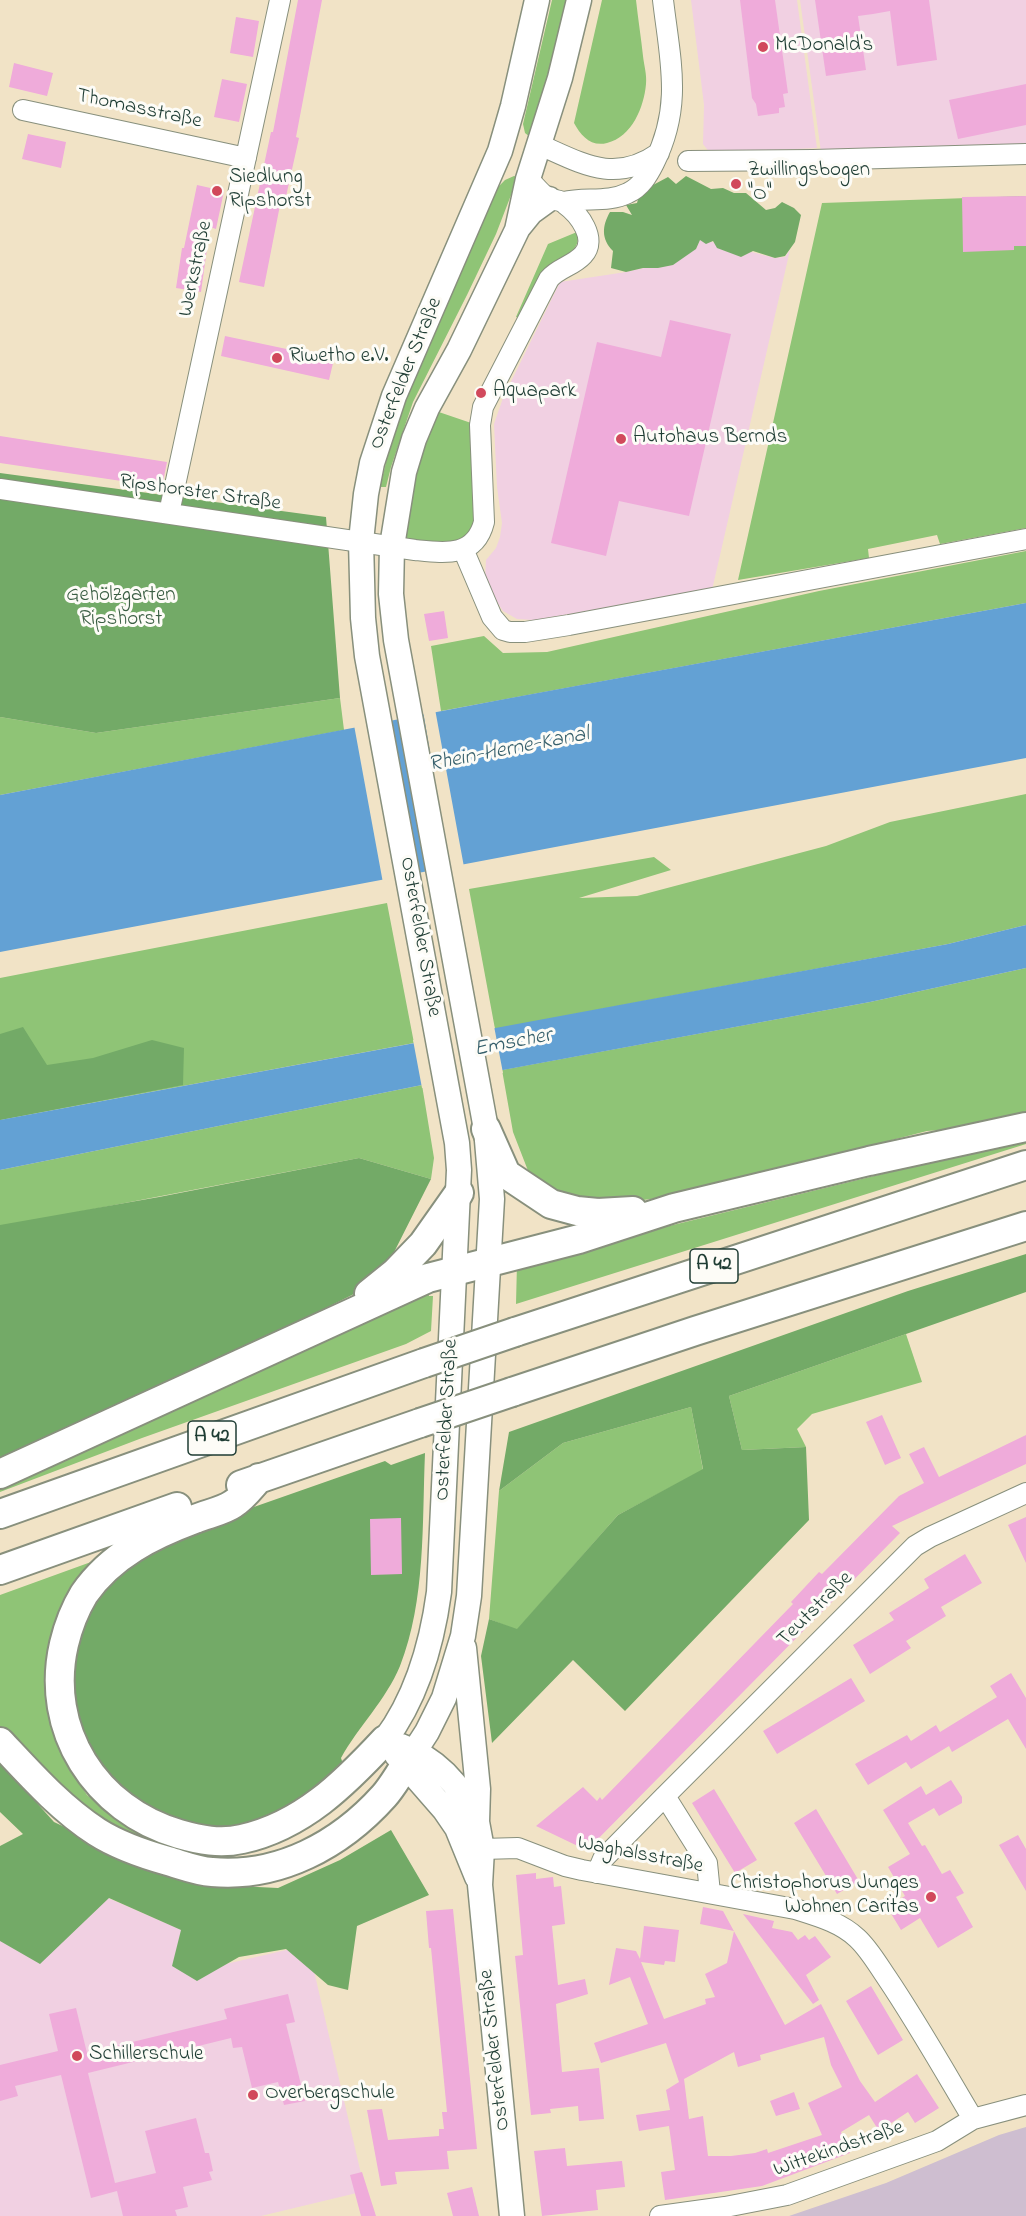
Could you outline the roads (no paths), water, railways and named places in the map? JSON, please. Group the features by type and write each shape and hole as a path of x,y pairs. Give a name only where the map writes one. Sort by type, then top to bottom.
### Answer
{"highway":[{"path":"485,1122 497,1158 506,1174 551,1204 577,1211 598,1213 674,1208"},
{"path":"0,1474 428,1278 579,1239 674,1208 869,1161 1026,1127"},
{"name":"A 42","path":"0,1514 515,1332 1026,1165"},
{"path":"337,1319 402,1266 423,1244 440,1217 459,1194"},
{"name":"A 42","path":"0,1570 259,1478 512,1392 695,1331 1026,1226"},
{"path":"259,1478 233,1504 166,1530 127,1552 102,1572 82,1597 66,1636 60,1676 64,1714 79,1756 95,1781 109,1795 128,1812 145,1822 196,1839 227,1841 272,1829 307,1811 334,1792 385,1740"},
{"path":"0,1742 58,1802 97,1832 144,1855 210,1872 254,1871 277,1867 324,1846 372,1808 385,1794 410,1758"}],"main road":[{"name":"Osterfelder Straße","path":"480,1885 457,1828 410,1758 385,1740 401,1716 419,1676 428,1650 439,1598 459,1194 458,1157 452,1120 374,694 363,618 362,541 366,494 372,463 394,396 500,151 513,106 537,0"},
{"name":"Osterfelder Straße","path":"410,1758 444,1698 463,1636 473,1541 492,1199 485,1122 392,615 392,546 404,472 414,439 437,387 459,350 517,230 528,178 560,78 579,0"},
{"path":"500,151 540,145"},
{"path":"500,151 528,178"},
{"path":"517,230 531,212 557,201"},
{"name":"Osterfelder Straße","path":"463,1636 478,1789 477,1822 482,1849 480,1885 512,2216"},
{"name":"Osterfelder Straße","path":"410,1758 428,1759 450,1779 466,1798 477,1822"}],"street":[{"name":"Werkstraße","path":"170,513 280,0"},
{"path":"557,201 618,197 629,193 646,179 665,139 673,105 663,0"},
{"name":"Thomasstraße","path":"23,110 246,158"},
{"path":"540,145 606,170 620,170 640,165 659,153"},
{"path":"688,161 1026,154"},
{"path":"392,546 452,552 464,549 474,541 484,522 480,432 483,406 549,279 558,270 582,256 587,249 586,228 528,178"},
{"name":"Ripshorster Straße","path":"0,489 392,546"},
{"path":"464,549 492,617 503,630 518,633 1026,538"},
{"name":"Teutstraße","path":"597,1873 603,1859 915,1546 1026,1493"},
{"path":"665,1796 707,1863 710,1893"},
{"name":"Waghalsstraße","path":"482,1849 518,1848 565,1866 795,1909 840,1926 857,1938 870,1953 902,2000 973,2120"},
{"name":"Wittekindstraße","path":"660,2216 787,2195 937,2141 973,2120 1026,2105"}],"water":[{"name":"Rhein-Herne-Kanal","path":"1026,603 1026,758 0,952 0,795"},
{"name":"Emscher","path":"1026,925 1026,968 870,1002 422,1085 0,1170 0,1120 948,944"}],"place":[{"name":"McDonald's","path":"763,47"},
{"name":"Zwillingsbogen \"O\"","path":"736,184"},
{"name":"Siedlung Ripshorst","path":"217,191"},
{"name":"Riwetho e.V.","path":"277,358"},
{"name":"Aquapark","path":"481,393"},
{"name":"Autohaus Bernds","path":"621,439"},
{"name":"Christophorus Junges Wohnen Caritas","path":"931,1897"},
{"name":"Schillerschule","path":"77,2056"},
{"name":"Overbergschule","path":"253,2095"}],"park label":[{"name":"Gehölzgarten Ripshorst","path":"121,609"}]}
